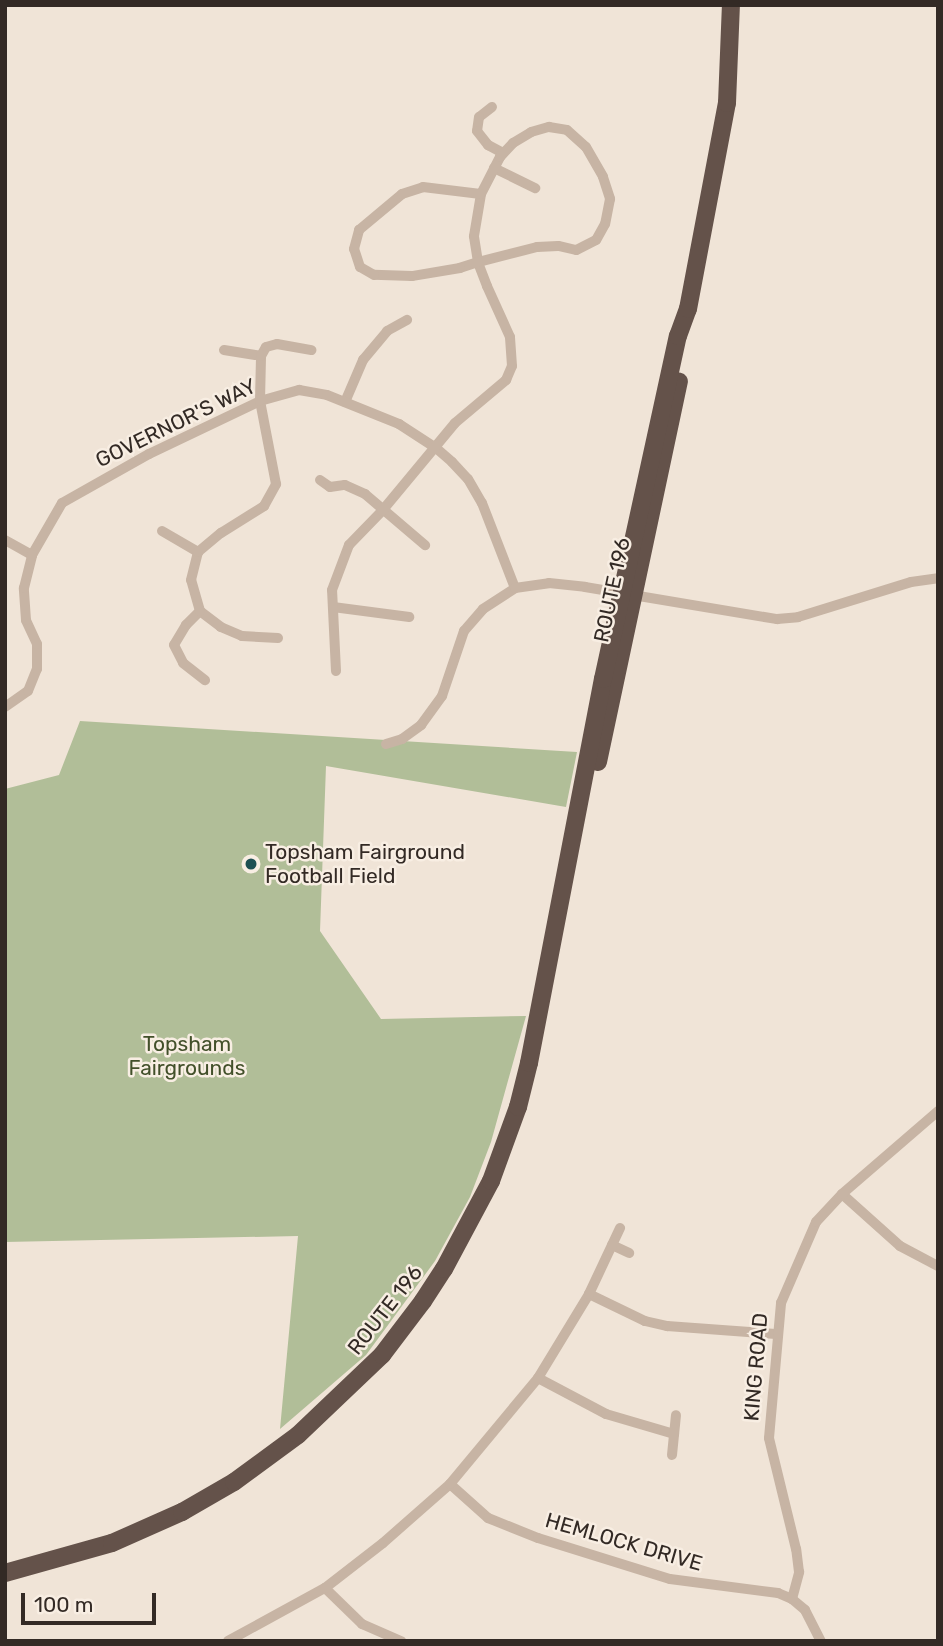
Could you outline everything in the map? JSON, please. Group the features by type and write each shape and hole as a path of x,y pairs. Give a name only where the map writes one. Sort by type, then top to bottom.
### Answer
{"highway":[{"name":"ROUTE 196","path":"5,1573 112,1543 213,1495 298,1435 382,1355 444,1269 491,1181 518,1107 529,1063 567,879 578,851 629,593 688,337 688,309 727,103 731,5"}],"street":[{"path":"492,107 479,117 477,131 488,145 503,153"},
{"path":"336,671 332,590 349,545 473,406 506,380 512,366 510,337 478,262 474,236 481,194 494,168 503,153 531,132 549,127 568,130 586,147 603,177 610,199 605,224 596,240 576,250 558,246 537,247 478,262 437,274 391,277 374,275 360,267 354,249 359,230 402,194 423,187 481,194"},
{"path":"494,168 535,188"},
{"path":"345,402 363,360 387,331 407,320"},
{"path":"278,638 242,636 220,627 200,611 191,580 198,552 220,533 257,512 272,496 276,484 260,401 261,356 266,346 276,344 311,349"},
{"path":"224,350 261,356"},
{"name":"GOVERNOR'S WAY","path":"5,707 28,691 37,668 37,644 26,620 23,588 32,555 62,503 149,454 260,401 299,390 327,395 399,424 436,448 468,479 482,503 515,588"},
{"path":"320,480 330,487 345,485 365,494 425,545"},
{"path":"162,531 198,552"},
{"path":"5,540 32,555"},
{"path":"386,744 402,739 421,725 442,696 464,631 483,609 515,588 550,583 629,593 777,619 799,617 911,582 938,578"},
{"path":"333,607 409,617"},
{"path":"200,611 186,625 174,645 183,663 205,680"},
{"name":"KING ROAD","path":"792,1599 799,1572 796,1549 769,1438 776,1334 781,1303 817,1222 842,1194 938,1111"},
{"path":"842,1194 900,1246 938,1266"},
{"path":"228,1641 248,1636 325,1588 383,1543 450,1485 538,1377 589,1294 620,1228"},
{"path":"612,1245 629,1253"},
{"path":"589,1294 645,1321 667,1326 776,1334"},
{"path":"538,1377 606,1414 674,1434"},
{"path":"671,1455 676,1415"},
{"name":"HEMLOCK DRIVE","path":"450,1485 488,1518 538,1538 670,1580 778,1593 792,1599"},
{"path":"325,1588 362,1623 401,1641"},
{"path":"792,1599 806,1610 821,1641"}],"green space":[{"name":"Topsham Fairgrounds","path":"80,721 577,752 566,807 326,766 320,931 381,1019 526,1016 491,1142 470,1197 435,1261 366,1355 280,1429 298,1236 5,1242 5,789 59,775"}],"place":[{"name":"Topsham Fairground Football Field","path":"251,864"}]}
